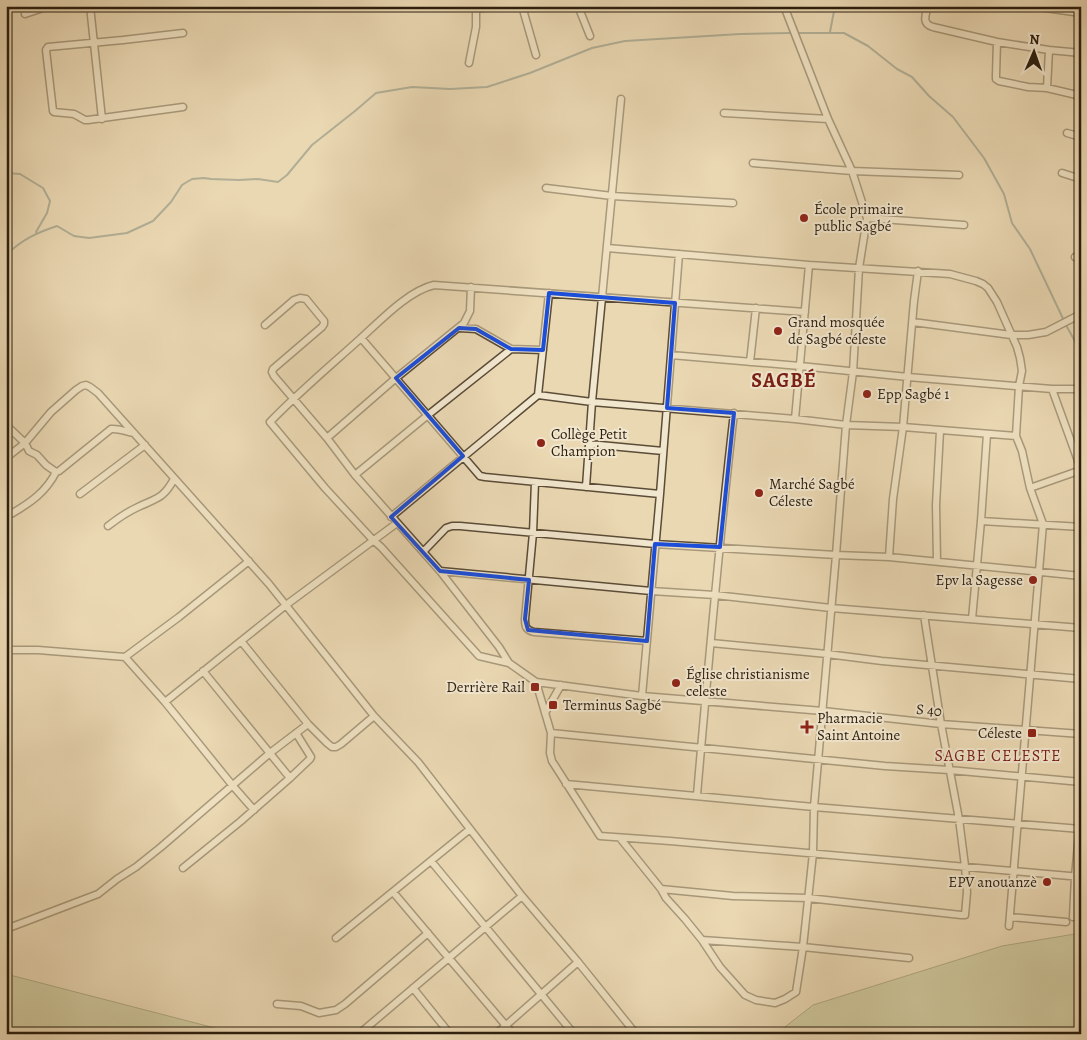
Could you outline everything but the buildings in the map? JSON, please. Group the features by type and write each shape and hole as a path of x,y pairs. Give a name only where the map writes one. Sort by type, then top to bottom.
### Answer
{"street":[{"path":"25,14 50,6"},
{"path":"90,6 102,119"},
{"path":"469,63 476,27 476,8 492,6"},
{"path":"522,6 536,55"},
{"path":"578,6 590,36"},
{"path":"620,838 666,898 702,940 720,967 745,995 756,1000 775,1003 786,999 796,992 813,853 814,807 846,424 853,372 859,268 867,218 852,171 828,119 784,6"},
{"path":"928,6 925,18 927,26 996,42 1081,53"},
{"path":"1033,6 1078,10"},
{"path":"183,33 48,46 46,50 53,111 56,113 74,114 85,120 183,107"},
{"path":"996,42 996,79 999,81 1028,87 1047,88 1081,96"},
{"path":"1047,88 1049,50"},
{"path":"586,487 592,402 621,99"},
{"path":"724,113 828,119"},
{"path":"1067,133 1081,137"},
{"path":"753,162 852,171 959,176"},
{"path":"1062,174 1081,179"},
{"path":"546,188 612,196 733,203"},
{"path":"867,218 964,225"},
{"path":"607,248 950,274 983,284 997,302 1017,347 1022,366 1016,436 1022,451 1030,488 1043,524 1009,926"},
{"path":"642,696 680,254"},
{"path":"795,418 809,264"},
{"path":"890,557 893,499 903,428 918,271"},
{"path":"805,312 471,287 427,286 407,299 361,338 293,398 270,422 325,488 373,540 381,546 479,656 509,663 536,682 551,733 550,753 552,761 600,836 1078,877"},
{"path":"327,438 396,378 459,328 470,311 471,287"},
{"path":"391,517 538,395 549,293"},
{"path":"265,326 294,300 300,298 306,299 324,321 322,327 273,369 272,372 327,438 354,475 440,572 499,647 509,663"},
{"path":"750,362 756,308"},
{"path":"913,322 1012,335 1028,335 1046,332 1081,314"},
{"path":"459,328 476,329 511,349 543,350"},
{"path":"361,338 480,476 484,478 660,494"},
{"path":"354,475 511,349"},
{"path":"671,355 1052,389 1081,389"},
{"path":"6,458 25,443 51,412 76,390 86,385 98,393 249,561 374,716 418,762 522,896 636,1034"},
{"path":"1030,488 1081,470 1052,389"},
{"path":"538,395 592,402 795,418 846,424 1016,436"},
{"path":"697,795 724,493 734,413"},
{"path":"6,426 25,443 29,451 37,455 56,472"},
{"path":"6,510 10,514 32,501 47,488 56,472 111,430 118,429 134,433"},
{"path":"937,561 936,505 940,431"},
{"path":"972,619 987,434"},
{"path":"589,444 663,451"},
{"path":"80,494 145,445"},
{"path":"108,526 127,513 159,498 168,490 174,479"},
{"path":"536,482 525,627 534,632 647,641"},
{"path":"981,521 1081,528"},
{"path":"165,702 286,605 397,523"},
{"path":"423,552 446,528 452,526 656,544 890,557 1081,576"},
{"path":"6,650 38,650 125,657 249,561"},
{"path":"440,572 715,595 831,608 1081,628"},
{"path":"660,889 733,896 808,898 964,916 966,913 966,866 924,615"},
{"path":"241,640 308,724 332,746 336,747 374,716"},
{"path":"711,643 1081,679"},
{"path":"125,657 165,702 254,810"},
{"path":"203,671 290,778"},
{"name":"S 40","path":"536,682 642,696 823,711 941,724 1081,734"},
{"path":"545,713 562,686"},
{"path":"6,929 98,894 149,857 270,753 308,724"},
{"path":"551,733 819,760 1081,782"},
{"path":"183,868 254,810 310,759 311,757 296,734"},
{"path":"566,784 1080,829"},
{"path":"1073,917 1078,877 1081,812"},
{"path":"336,938 470,829"},
{"path":"431,861 574,1034"},
{"path":"393,892 513,1034"},
{"path":"359,1034 522,896"},
{"path":"1010,917 1066,922"},
{"path":"277,1004 301,1006 319,1013 336,1010 428,933"},
{"path":"702,940 803,947 909,958"},
{"path":"496,1034 578,962"},
{"path":"413,988 450,1034"}],"highlighted area":[{"path":"549,293 675,303 667,408 734,413 720,547 655,544 647,641 528,630 525,619 529,580 440,571 391,517 463,456 396,378 459,328 476,329 511,349 543,350"}],"green space":[{"path":"1081,933 1081,1034 776,1034 813,1005 1002,946"},
{"path":"6,974 238,1034 6,1034"}],"waterway":[{"path":"830,32 835,6"},
{"path":"6,255 30,237 57,226 74,236 89,238 127,233 153,221 171,202 182,185 192,179 258,179 278,182 287,175 312,145 376,93 412,87 450,89 487,87 530,73 592,48 625,41 792,33"},
{"path":"797,33 844,33 868,46 897,69 912,77 929,96 953,117 984,158 1004,194 1012,223 1030,249 1081,352"},
{"path":"6,173 20,174 43,188 50,201 47,213 36,232"}],"place":[{"name":"École primaire public Sagbé","path":"804,218"},
{"name":"Grand mosquée de Sagbé céleste","path":"778,331"},
{"name":"Epp Sagbé 1","path":"867,394"},
{"name":"Collège Petit Champion","path":"541,443"},
{"name":"Marché Sagbé Céleste","path":"759,493"},
{"name":"Epv la Sagesse","path":"1033,580"},
{"name":"Église christianisme celeste","path":"676,683"},
{"name":"Derrière Rail","path":"535,687"},
{"name":"Terminus Sagbé","path":"553,705"},
{"name":"Pharmacie Saint Antoine","path":"807,727"},
{"name":"Céleste","path":"1032,733"},
{"name":"EPV anouanzè","path":"1047,882"}],"district":[{"name":"SAGBÉ","path":"784,380"},
{"name":"SAGBE CELESTE","path":"998,755"}]}
